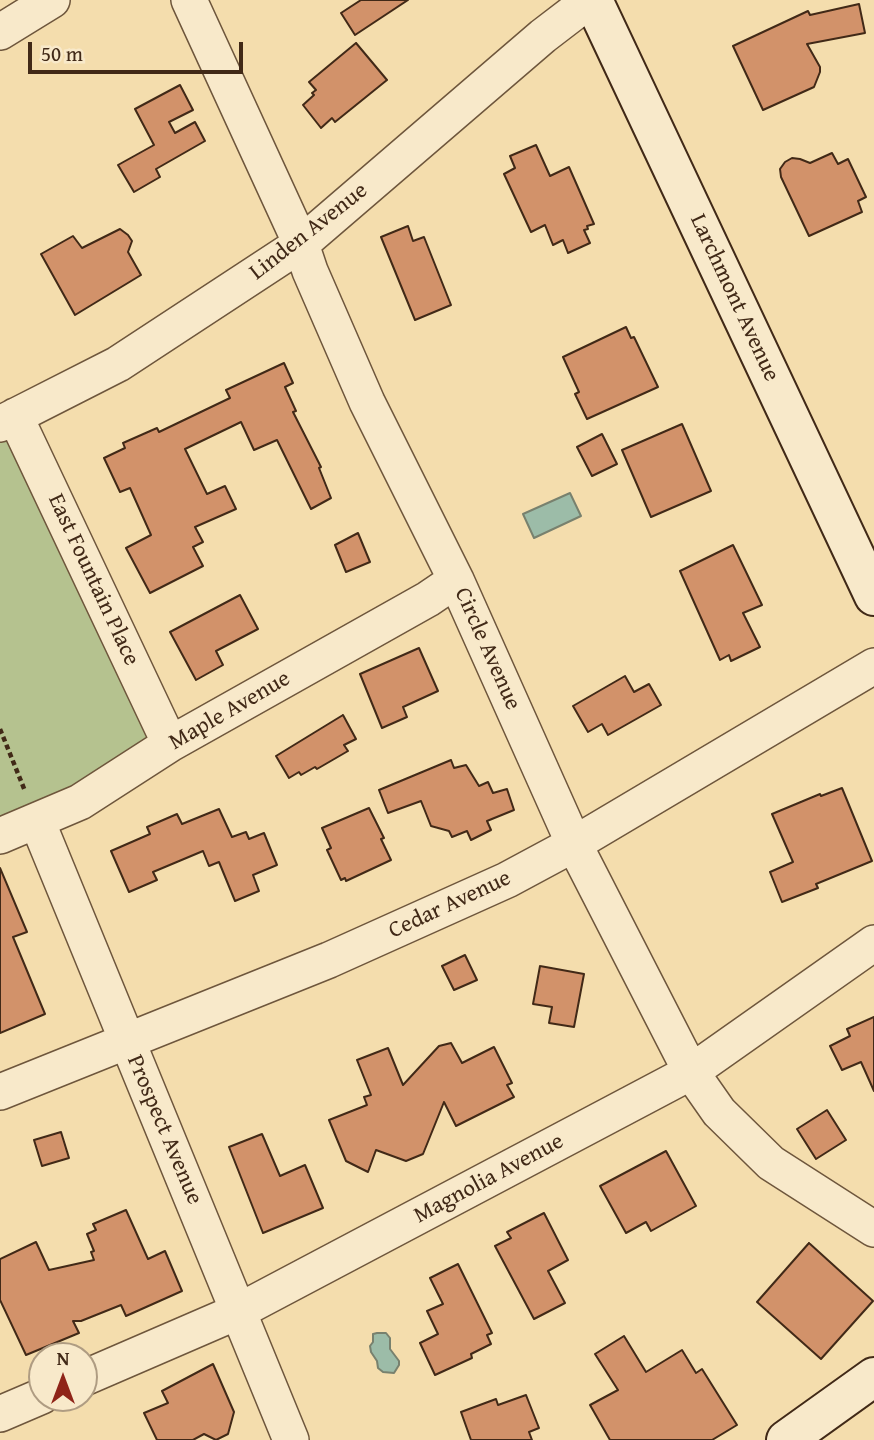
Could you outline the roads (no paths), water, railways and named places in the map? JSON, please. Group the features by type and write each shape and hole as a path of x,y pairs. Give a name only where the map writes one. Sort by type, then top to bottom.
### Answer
{"street":[{"path":"0,33 52,0"},
{"name":"Circle Avenue","path":"189,0 301,244 310,271 367,402 456,580 574,844 691,1072 719,1112 771,1163 874,1229"},
{"name":"Linden Avenue","path":"8,420 118,364 301,244 543,36 592,0"},
{"name":"Larchmont Avenue","path":"592,0 874,596"},
{"name":"East Fountain Place","path":"8,420 170,744"},
{"name":"Maple Avenue","path":"0,836 80,802 170,744 428,599 456,580"},
{"name":"Cedar Avenue","path":"0,1092 329,960 507,880 574,844 874,666"},
{"name":"Prospect Avenue","path":"37,821 291,1440"},
{"name":"Magnolia Avenue","path":"98,1372 239,1311 691,1072 874,943"},
{"path":"786,1440 874,1377"},
{"path":"0,1414 28,1402"}]}
